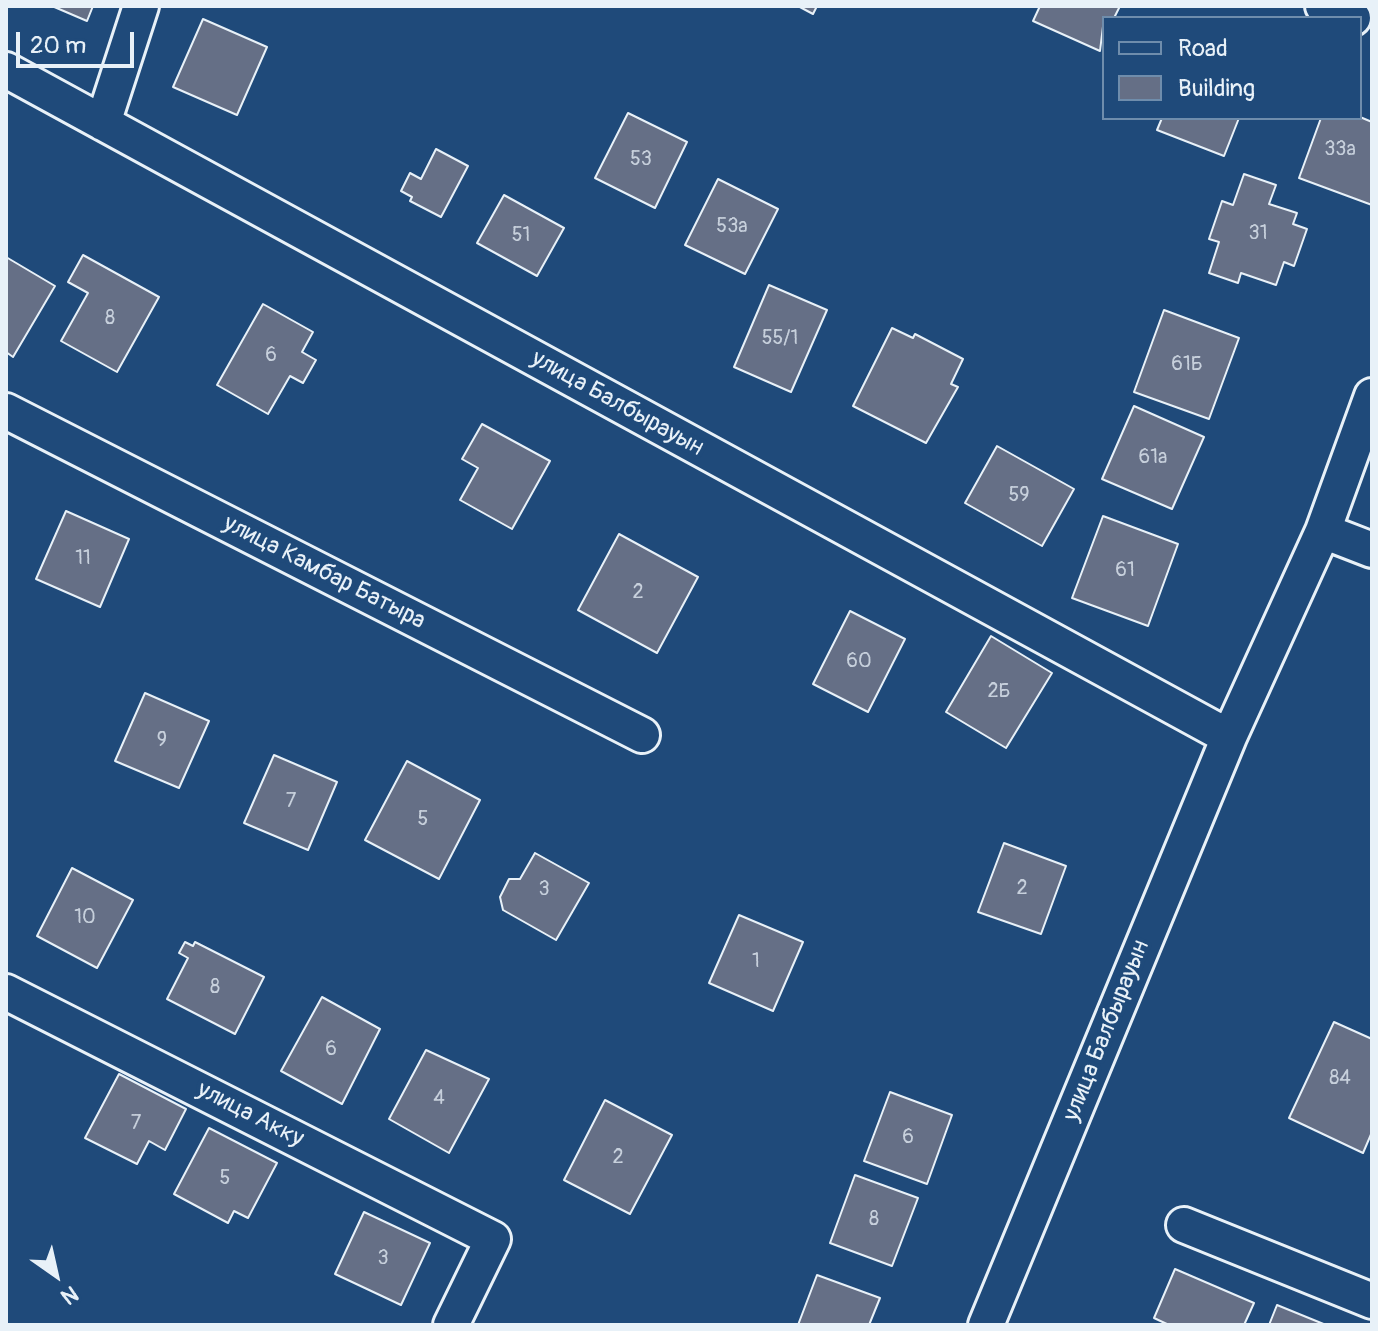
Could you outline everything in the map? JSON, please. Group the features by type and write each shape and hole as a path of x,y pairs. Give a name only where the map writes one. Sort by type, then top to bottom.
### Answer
{"street":[{"path":"103,123 141,6"},
{"path":"1323,6 1348,16"},
{"name":"улица Балбырауын","path":"6,70 1229,737"},
{"name":"улица Балбырауын","path":"986,1325 1229,737 1323,531 1372,396"},
{"name":"улица Камбар Батыра","path":"6,411 642,735"},
{"path":"1323,531 1372,550"},
{"name":"улица Акку","path":"6,992 493,1239 451,1325"},
{"path":"1184,1225 1372,1301"}],"building":[{"path":"52,6 93,6 87,21"},
{"path":"798,6 817,6 813,14"},
{"path":"1040,6 1120,6 1115,16 1102,16 1100,51 1033,21"},
{"path":"203,19 267,47 237,115 173,87"},
{"path":"628,113 687,142 655,208 595,178"},
{"path":"1362,118 1372,122 1372,205 1299,178 1320,120"},
{"path":"1161,120 1238,120 1224,156 1157,130"},
{"path":"436,149 468,166 441,217 410,201 412,197 401,191 410,173 421,179"},
{"path":"1244,174 1276,185 1269,204 1297,213 1293,224 1307,229 1294,266 1284,262 1276,285 1241,273 1238,283 1209,273 1219,242 1209,239 1222,201 1233,205"},
{"path":"718,179 778,209 745,274 685,245"},
{"path":"504,195 564,228 537,276 477,243"},
{"path":"83,255 159,297 117,372 61,341 88,293 68,282"},
{"path":"6,257 55,286 13,357 6,352"},
{"path":"769,285 827,310 791,392 734,367"},
{"path":"263,304 313,332 302,352 316,360 303,383 290,376 268,414 217,385"},
{"path":"1164,310 1239,338 1209,419 1134,392"},
{"path":"892,328 913,338 915,334 963,359 951,384 958,387 926,443 853,406"},
{"path":"1134,406 1204,437 1172,509 1102,479"},
{"path":"482,424 550,461 512,529 460,500 478,468 462,459"},
{"path":"997,446 1074,489 1042,546 965,503"},
{"path":"66,511 129,539 100,607 36,579"},
{"path":"1103,516 1178,544 1148,626 1072,598"},
{"path":"619,534 698,577 657,653 578,610"},
{"path":"850,611 905,639 868,712 813,684"},
{"path":"991,636 1052,673 1006,748 946,712"},
{"path":"145,693 209,721 179,788 115,761"},
{"path":"274,755 337,782 308,850 244,823"},
{"path":"407,761 480,800 439,879 365,840"},
{"path":"1004,843 1066,866 1041,934 978,912"},
{"path":"535,853 589,883 556,940 503,910 500,897 509,879 520,879"},
{"path":"72,868 133,900 97,968 37,936"},
{"path":"739,915 803,942 773,1011 709,983"},
{"path":"185,942 193,946 195,942 264,977 235,1034 167,999 188,958 179,953"},
{"path":"322,997 380,1029 342,1104 281,1071"},
{"path":"1334,1022 1372,1039 1372,1132 1363,1153 1289,1118"},
{"path":"426,1050 489,1079 449,1153 389,1119"},
{"path":"119,1074 186,1109 165,1150 149,1141 137,1164 85,1138"},
{"path":"890,1092 952,1115 927,1184 864,1161"},
{"path":"605,1100 672,1135 630,1214 564,1180"},
{"path":"209,1128 277,1163 248,1218 234,1211 228,1223 174,1194"},
{"path":"855,1175 918,1198 892,1266 830,1243"},
{"path":"364,1212 430,1243 401,1305 335,1274"},
{"path":"1175,1269 1254,1303 1244,1325 1169,1325 1154,1318"},
{"path":"817,1275 880,1298 869,1325 798,1325"},
{"path":"1277,1305 1326,1325 1269,1325"}]}
